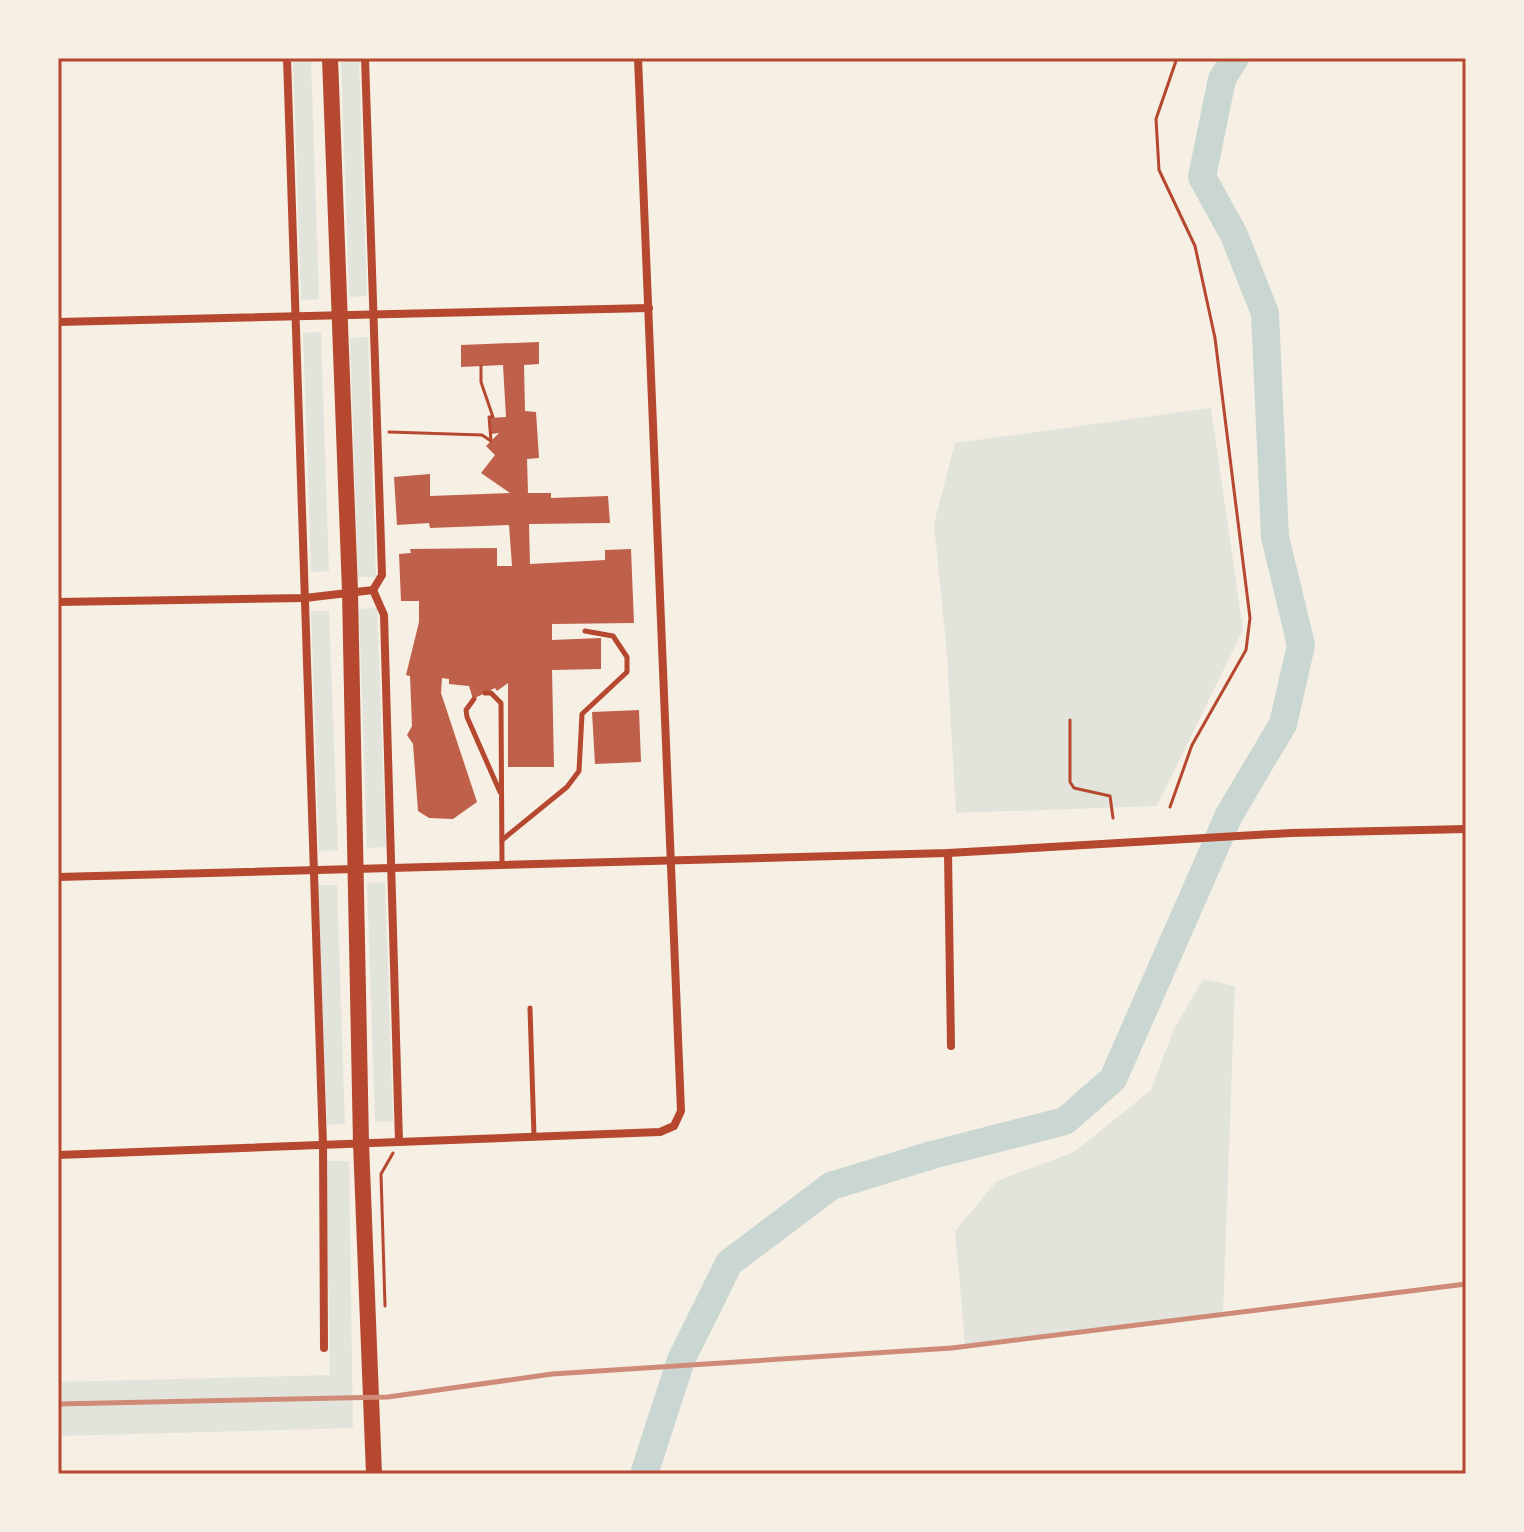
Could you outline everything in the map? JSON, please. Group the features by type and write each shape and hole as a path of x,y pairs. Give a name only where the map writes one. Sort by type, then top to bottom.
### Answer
{"highway":[{"path":"330,58 350,591 361,1143 374,1474"}],"street":[{"path":"287,58 323,1145 324,1348"},
{"path":"365,58 382,575 373,590"},
{"path":"58,1155 660,1132 674,1126 681,1111 668,860 638,58"},
{"path":"58,322 649,308"},
{"path":"58,602 305,598 373,590"},
{"path":"373,590 384,615 399,1142"},
{"path":"58,877 355,869 389,865 948,853 1291,833 1466,829"},
{"path":"948,853 951,1046"}],"lane":[{"path":"502,840 567,787 579,771 582,714 627,672 627,657 613,636 585,631"},
{"path":"485,693 491,693 501,703 502,863"},
{"path":"474,699 466,710 467,717 502,796"},
{"path":"530,1008 534,1136"}],"path":[{"path":"1170,807 1192,745 1246,650 1250,618 1215,338 1195,246 1159,170 1156,119 1177,58"},
{"path":"378,431 482,435 491,441 489,417 493,417 481,382 481,366"},
{"path":"1070,720 1070,782 1074,788 1110,796 1113,818"},
{"path":"385,1312 381,1174 399,1142"}],"shaded area":[{"path":"341,58 359,58 367,296 349,297"},
{"path":"293,60 311,60 319,299 301,300"},
{"path":"321,332 329,571 311,572 303,333"},
{"path":"368,337 376,577 358,577 350,338"},
{"path":"1211,408 1243,630 1157,806 956,813 947,655 934,524 955,443"},
{"path":"377,608 386,847 367,848 359,609"},
{"path":"311,611 329,611 338,850 319,851"},
{"path":"385,882 393,1121 375,1122 367,883"},
{"path":"318,885 337,885 345,1124 327,1125"},
{"path":"1203,979 1235,986 1223,1314 965,1344 955,1231 997,1181 1074,1152 1151,1090 1173,1031"},
{"path":"326,1161 349,1161 353,1428 58,1436 58,1382 330,1375"}],"building":[{"path":"539,342 539,364 524,365 525,411 536,412 539,458 527,459 528,493 551,493 551,498 608,496 610,523 529,524 530,564 605,560 605,550 631,549 634,623 552,624 552,640 601,638 601,669 552,670 554,767 508,767 508,683 497,691 495,688 473,699 469,686 449,684 449,679 442,678 441,693 477,802 453,819 429,818 418,811 413,744 407,735 412,726 410,676 406,675 419,622 419,601 401,601 399,554 411,553 410,549 497,548 497,566 512,566 509,525 430,528 429,523 397,525 394,477 430,474 430,496 510,493 481,473 495,455 486,446 499,433 491,434 490,418 506,417 503,365 461,367 461,345"},
{"path":"639,710 641,762 595,764 592,712"}],"waterway":[{"path":"644,1474 681,1360 729,1263 831,1186 932,1155 1065,1121 1113,1079 1229,815 1283,724 1301,645 1275,537 1265,313 1234,235 1202,177 1222,79 1235,58"}],"railway":[{"path":"58,1404 388,1397 552,1374 952,1348 1466,1284"}]}
